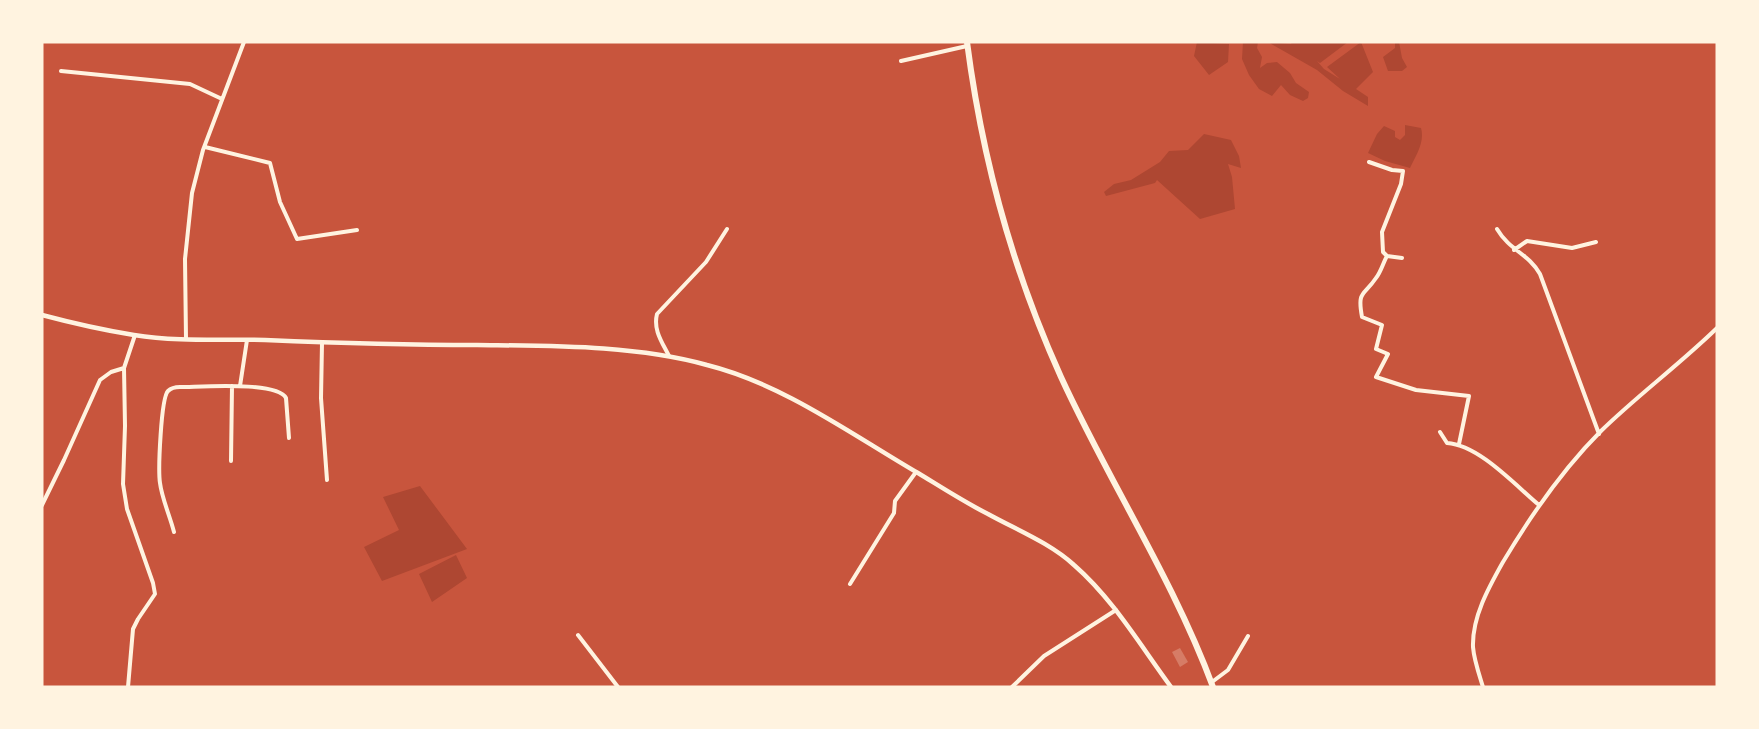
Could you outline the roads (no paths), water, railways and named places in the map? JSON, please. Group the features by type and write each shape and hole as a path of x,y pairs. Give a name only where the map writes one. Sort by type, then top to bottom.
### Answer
{"highway":[{"path":"967,44 980,128 1027,297 1062,377 1116,488 1177,604 1212,685"}],"street":[{"path":"186,339 185,259 192,193 205,147 244,42"},
{"path":"901,61 967,44"},
{"path":"61,71 190,84 222,99"},
{"path":"205,147 270,163 280,202 297,239 357,230"},
{"path":"1369,162 1392,170 1403,171 1398,193 1382,232 1383,252 1387,256 1402,258"},
{"path":"669,357 657,332 655,323 657,314 706,262 727,229"},
{"path":"1497,229 1514,250 1533,262 1540,274 1599,434"},
{"path":"1514,250 1527,241 1572,248 1596,242"},
{"path":"1387,256 1376,279 1364,290 1359,303 1362,316 1382,325 1376,349 1388,354 1376,377 1416,390 1468,396 1459,444"},
{"path":"42,315 135,335 186,339 540,346 616,351 706,364 756,381 810,409 1072,562 1093,582 1116,610 1171,687"},
{"path":"1483,687 1473,649 1477,620 1493,580 1526,523 1564,473 1599,434 1717,328"},
{"path":"128,687 133,629 155,594 127,509 123,484 124,368 135,335"},
{"path":"240,386 247,340"},
{"path":"322,343 321,398 327,480"},
{"path":"42,505 100,380 111,372 124,368"},
{"path":"231,461 232,386"},
{"path":"174,532 160,483 159,448 166,392 173,388 232,386 276,389 286,398 289,438"},
{"path":"1440,432 1447,443 1459,444 1482,457 1539,505"},
{"path":"850,584 894,513 895,501 916,472"},
{"path":"1012,687 1044,656 1116,610"},
{"path":"578,635 618,687"},
{"path":"1212,685 1228,670 1248,636"}]}
